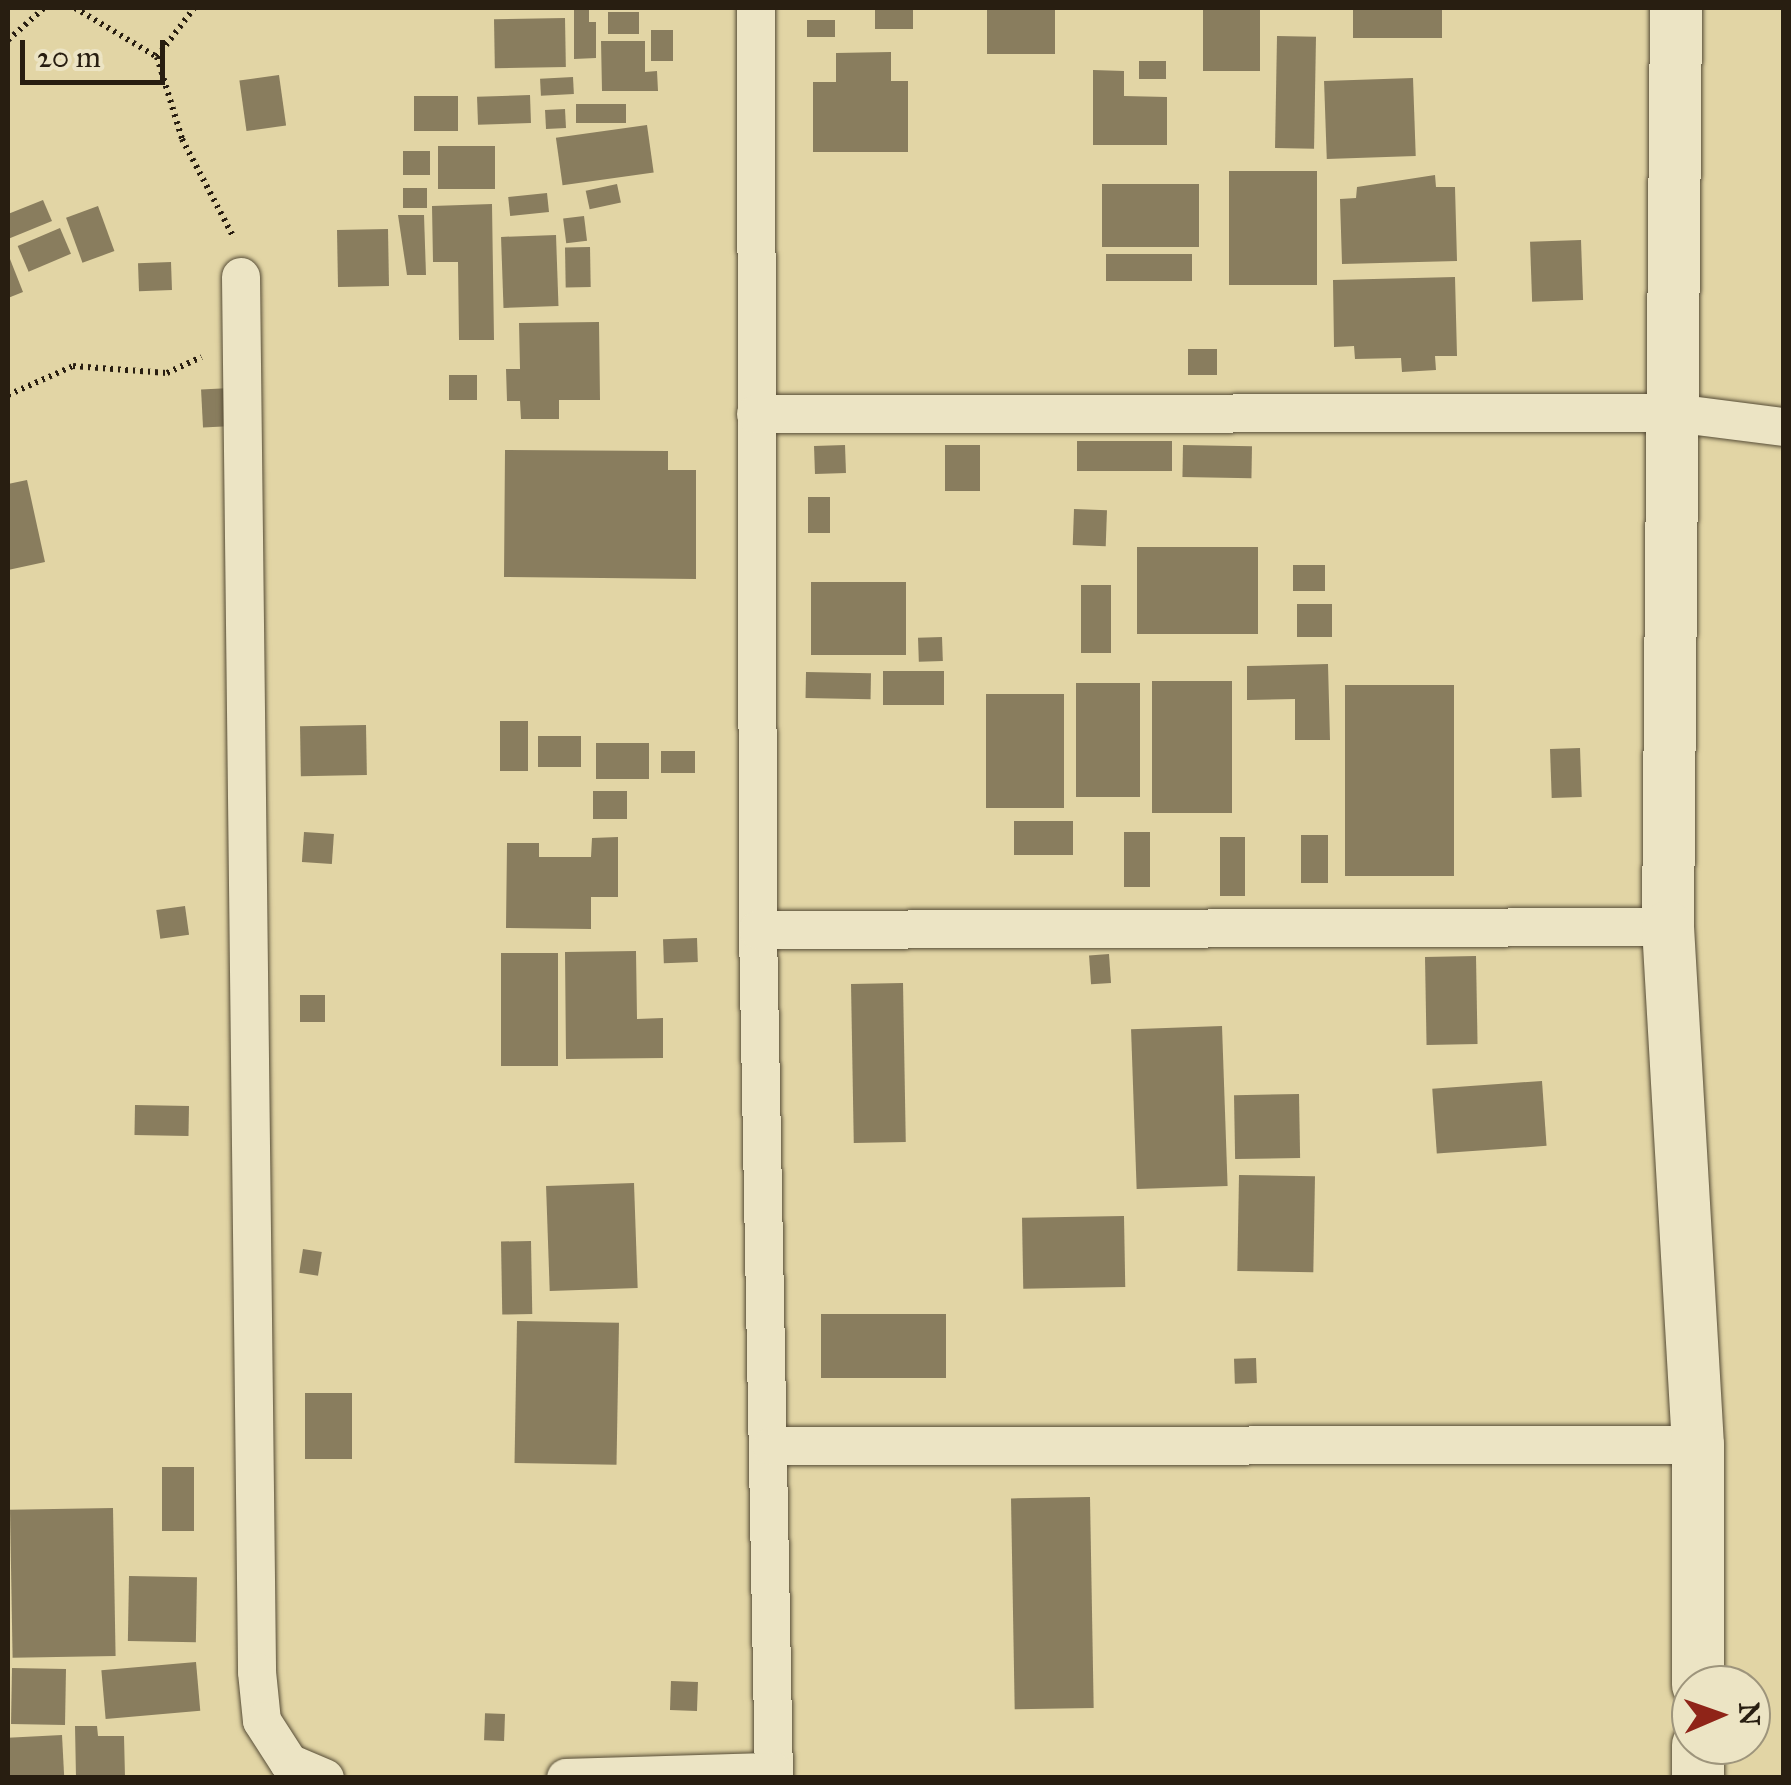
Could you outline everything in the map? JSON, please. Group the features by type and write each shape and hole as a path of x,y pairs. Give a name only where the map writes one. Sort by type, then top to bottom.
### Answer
{"street":[{"path":"566,1778 774,1775 772,1446 758,930 756,8"},
{"path":"1676,8 1668,927 1698,1445 1698,1665"},
{"path":"242,277 256,1672 262,1721 289,1763 325,1778"},
{"path":"756,414 1674,413 1784,427"},
{"path":"758,930 1668,927"},
{"path":"772,1446 1698,1445"}],"path":[{"path":"8,40 44,8"},
{"path":"74,8 157,57 182,139 233,232 242,277"},
{"path":"157,57 194,8"},
{"path":"8,395 73,366 166,372 242,339"}],"building":[{"path":"574,8 589,8 589,22 596,22 596,58 574,59"},
{"path":"875,8 913,8 913,29 875,29"},
{"path":"987,8 1055,8 1055,54 987,54"},
{"path":"1203,8 1260,8 1260,71 1203,71"},
{"path":"1353,8 1442,8 1442,38 1353,38"},
{"path":"608,12 639,12 639,34 608,34"},
{"path":"565,18 566,67 495,68 494,19"},
{"path":"807,20 835,20 835,37 807,37"},
{"path":"651,30 673,30 673,61 651,61"},
{"path":"1277,36 1316,37 1314,149 1275,148"},
{"path":"601,41 645,41 645,72 657,71 658,91 602,91"},
{"path":"891,52 891,81 908,81 908,152 813,152 813,82 836,82 836,53"},
{"path":"1139,61 1166,61 1166,79 1139,79"},
{"path":"1093,70 1124,71 1124,96 1167,97 1167,145 1093,145"},
{"path":"279,75 286,126 246,131 239,81"},
{"path":"573,77 574,94 541,96 540,79"},
{"path":"1413,78 1416,156 1327,159 1324,81"},
{"path":"530,95 531,123 478,125 477,97"},
{"path":"414,96 458,96 458,131 414,131"},
{"path":"576,104 626,104 626,123 576,123"},
{"path":"565,109 566,128 546,129 545,110"},
{"path":"647,125 654,173 563,185 556,138"},
{"path":"438,146 495,146 495,189 438,189"},
{"path":"403,151 430,151 430,175 403,175"},
{"path":"1229,171 1317,171 1317,285 1229,285"},
{"path":"1435,175 1436,187 1455,187 1457,261 1342,264 1340,199 1356,198 1357,187"},
{"path":"617,184 621,203 590,209 586,191"},
{"path":"1102,184 1199,184 1199,247 1102,247"},
{"path":"403,188 427,188 427,208 403,208"},
{"path":"547,193 549,212 510,216 508,197"},
{"path":"43,200 52,221 8,239 8,214"},
{"path":"492,204 494,340 459,340 458,262 433,262 432,206"},
{"path":"98,206 114,251 82,263 66,218"},
{"path":"398,215 424,215 426,275 407,275"},
{"path":"584,216 587,241 566,243 563,219"},
{"path":"60,228 71,254 29,272 18,246"},
{"path":"388,229 389,286 338,287 337,230"},
{"path":"556,235 558,306 504,308 501,237"},
{"path":"1581,240 1583,300 1532,302 1530,242"},
{"path":"565,247 590,247 591,287 566,287"},
{"path":"8,254 23,292 8,298"},
{"path":"1106,254 1192,254 1192,281 1106,281"},
{"path":"171,262 172,290 139,291 138,263"},
{"path":"1455,277 1457,356 1435,356 1436,370 1402,372 1401,358 1355,359 1354,346 1334,347 1333,280"},
{"path":"599,322 600,400 559,400 559,419 521,419 520,401 507,401 506,369 520,369 519,323"},
{"path":"1188,349 1217,349 1217,375 1188,375"},
{"path":"449,375 477,375 477,400 449,400"},
{"path":"231,388 233,426 203,428 201,390"},
{"path":"1077,441 1172,441 1172,471 1077,471"},
{"path":"845,445 846,473 815,474 814,446"},
{"path":"945,445 980,445 980,491 945,491"},
{"path":"1183,445 1252,446 1251,478 1182,477"},
{"path":"505,450 668,451 668,470 696,470 696,579 504,577"},
{"path":"27,480 45,562 8,570 8,484"},
{"path":"808,497 830,497 830,533 808,533"},
{"path":"1074,509 1107,510 1106,546 1073,545"},
{"path":"1137,547 1258,547 1258,634 1137,634"},
{"path":"1293,565 1325,565 1325,591 1293,591"},
{"path":"811,582 906,582 906,655 811,655"},
{"path":"1081,585 1111,585 1111,653 1081,653"},
{"path":"1297,604 1332,604 1332,637 1297,637"},
{"path":"942,637 943,661 919,662 918,638"},
{"path":"1328,664 1330,740 1295,740 1295,699 1247,700 1247,666"},
{"path":"883,671 944,671 944,705 883,705"},
{"path":"806,672 871,673 871,699 806,698"},
{"path":"1152,681 1232,681 1232,813 1152,813"},
{"path":"1076,683 1140,683 1140,797 1076,797"},
{"path":"1345,685 1454,685 1454,876 1345,876"},
{"path":"986,694 1064,694 1064,808 986,808"},
{"path":"500,721 528,721 528,771 500,771"},
{"path":"366,725 367,775 301,776 300,726"},
{"path":"538,736 581,736 581,767 538,767"},
{"path":"596,743 649,743 649,779 596,779"},
{"path":"1580,748 1582,797 1552,798 1550,749"},
{"path":"661,751 695,751 695,773 661,773"},
{"path":"593,791 627,791 627,819 593,819"},
{"path":"1014,821 1073,821 1073,855 1014,855"},
{"path":"304,832 334,834 332,864 302,862"},
{"path":"1124,832 1150,832 1150,887 1124,887"},
{"path":"1301,835 1328,835 1328,883 1301,883"},
{"path":"618,837 618,897 591,897 591,929 506,928 507,843 539,843 539,857 591,857 592,838"},
{"path":"1220,837 1245,837 1245,896 1220,896"},
{"path":"185,906 189,935 160,939 156,910"},
{"path":"697,938 698,962 664,963 663,939"},
{"path":"636,951 637,1019 663,1018 663,1058 566,1059 565,952"},
{"path":"501,953 558,953 558,1066 501,1066"},
{"path":"1109,954 1111,983 1091,984 1089,955"},
{"path":"1476,956 1478,1044 1427,1045 1425,957"},
{"path":"903,983 906,1142 854,1143 851,984"},
{"path":"300,995 325,995 325,1022 300,1022"},
{"path":"1222,1026 1228,1186 1137,1189 1131,1029"},
{"path":"1542,1081 1547,1146 1437,1154 1432,1089"},
{"path":"1299,1094 1300,1158 1235,1159 1234,1095"},
{"path":"135,1105 189,1106 188,1136 134,1135"},
{"path":"1239,1175 1315,1176 1313,1272 1237,1271"},
{"path":"634,1183 638,1288 550,1291 546,1186"},
{"path":"1124,1216 1125,1287 1023,1289 1022,1218"},
{"path":"531,1241 532,1314 502,1315 501,1242"},
{"path":"303,1249 322,1252 318,1276 299,1273"},
{"path":"821,1314 946,1314 946,1378 821,1378"},
{"path":"517,1321 619,1323 617,1465 515,1463"},
{"path":"1256,1358 1257,1383 1235,1384 1234,1359"},
{"path":"305,1393 352,1393 352,1459 305,1459"},
{"path":"162,1467 194,1467 194,1531 162,1531"},
{"path":"1090,1497 1094,1708 1015,1709 1011,1498"},
{"path":"113,1508 116,1656 13,1658 10,1510"},
{"path":"129,1576 197,1577 196,1642 128,1641"},
{"path":"196,1662 200,1711 106,1719 101,1670"},
{"path":"12,1668 66,1669 65,1725 11,1724"},
{"path":"671,1681 698,1682 697,1711 670,1710"},
{"path":"485,1713 505,1714 504,1741 484,1740"},
{"path":"75,1726 97,1726 98,1736 124,1736 125,1777 76,1778"},
{"path":"62,1735 64,1778 10,1778 8,1738"}]}
